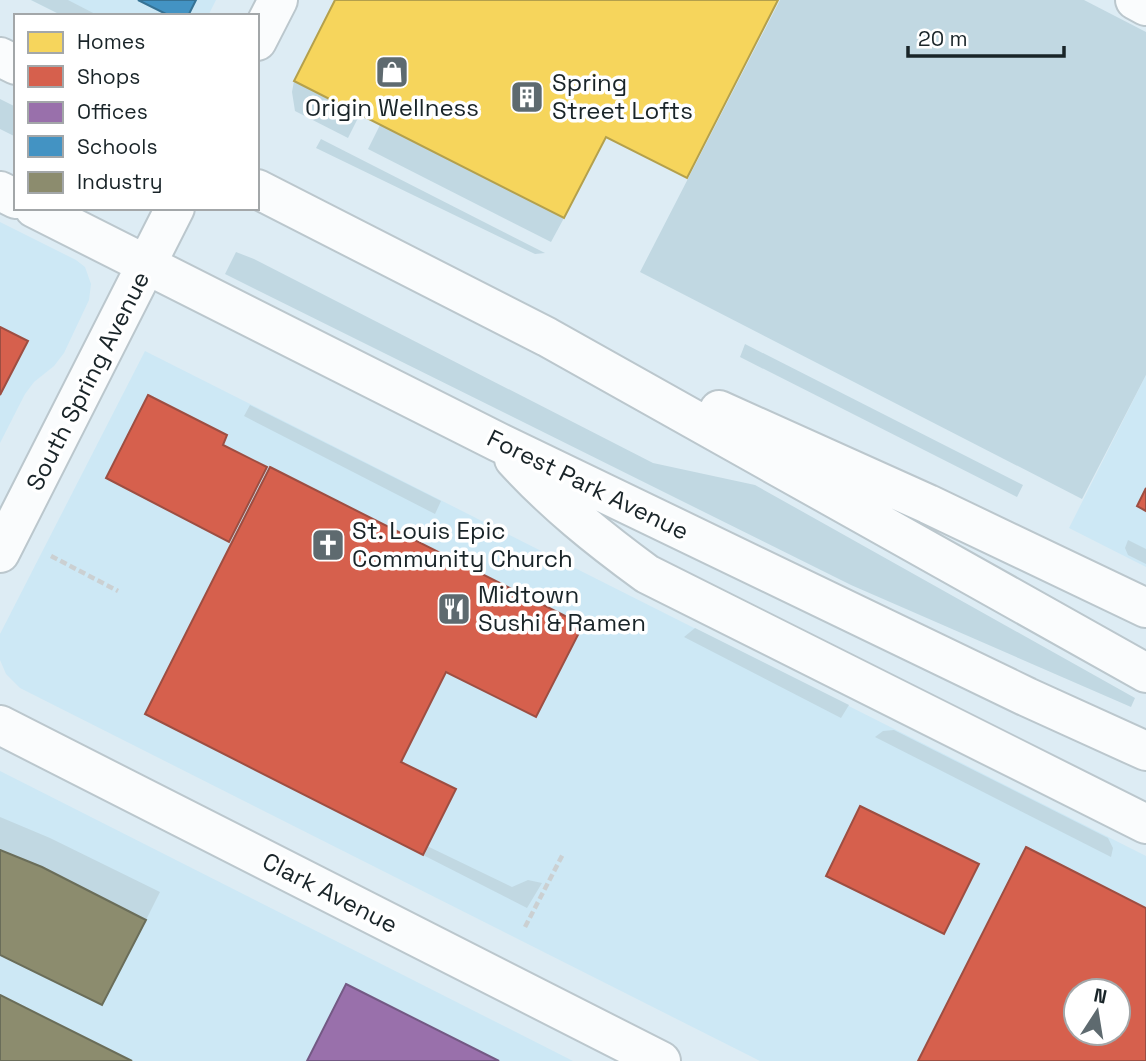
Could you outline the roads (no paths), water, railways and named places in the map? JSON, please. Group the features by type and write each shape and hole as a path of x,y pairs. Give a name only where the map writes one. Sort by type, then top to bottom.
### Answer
{"main road":[{"path":"259,37 278,0"},
{"path":"1135,0 1146,6"},
{"path":"259,190 547,337 1146,673"},
{"name":"Forest Park Avenue","path":"38,210 498,442 1027,697 1146,751"},
{"name":"South Spring Avenue","path":"0,553 174,210"},
{"path":"547,337 771,432 1146,608"},
{"path":"498,442 539,487 593,534 647,574 1146,824"},
{"name":"Clark Avenue","path":"0,725 661,1061"}],"place":[{"name":"Origin Wellness","path":"392,72"},
{"name":"Spring Street Lofts","path":"527,97"},
{"name":"St. Louis Epic Community Church","path":"328,545"},
{"name":"Midtown Sushi & Ramen","path":"454,609"}]}
